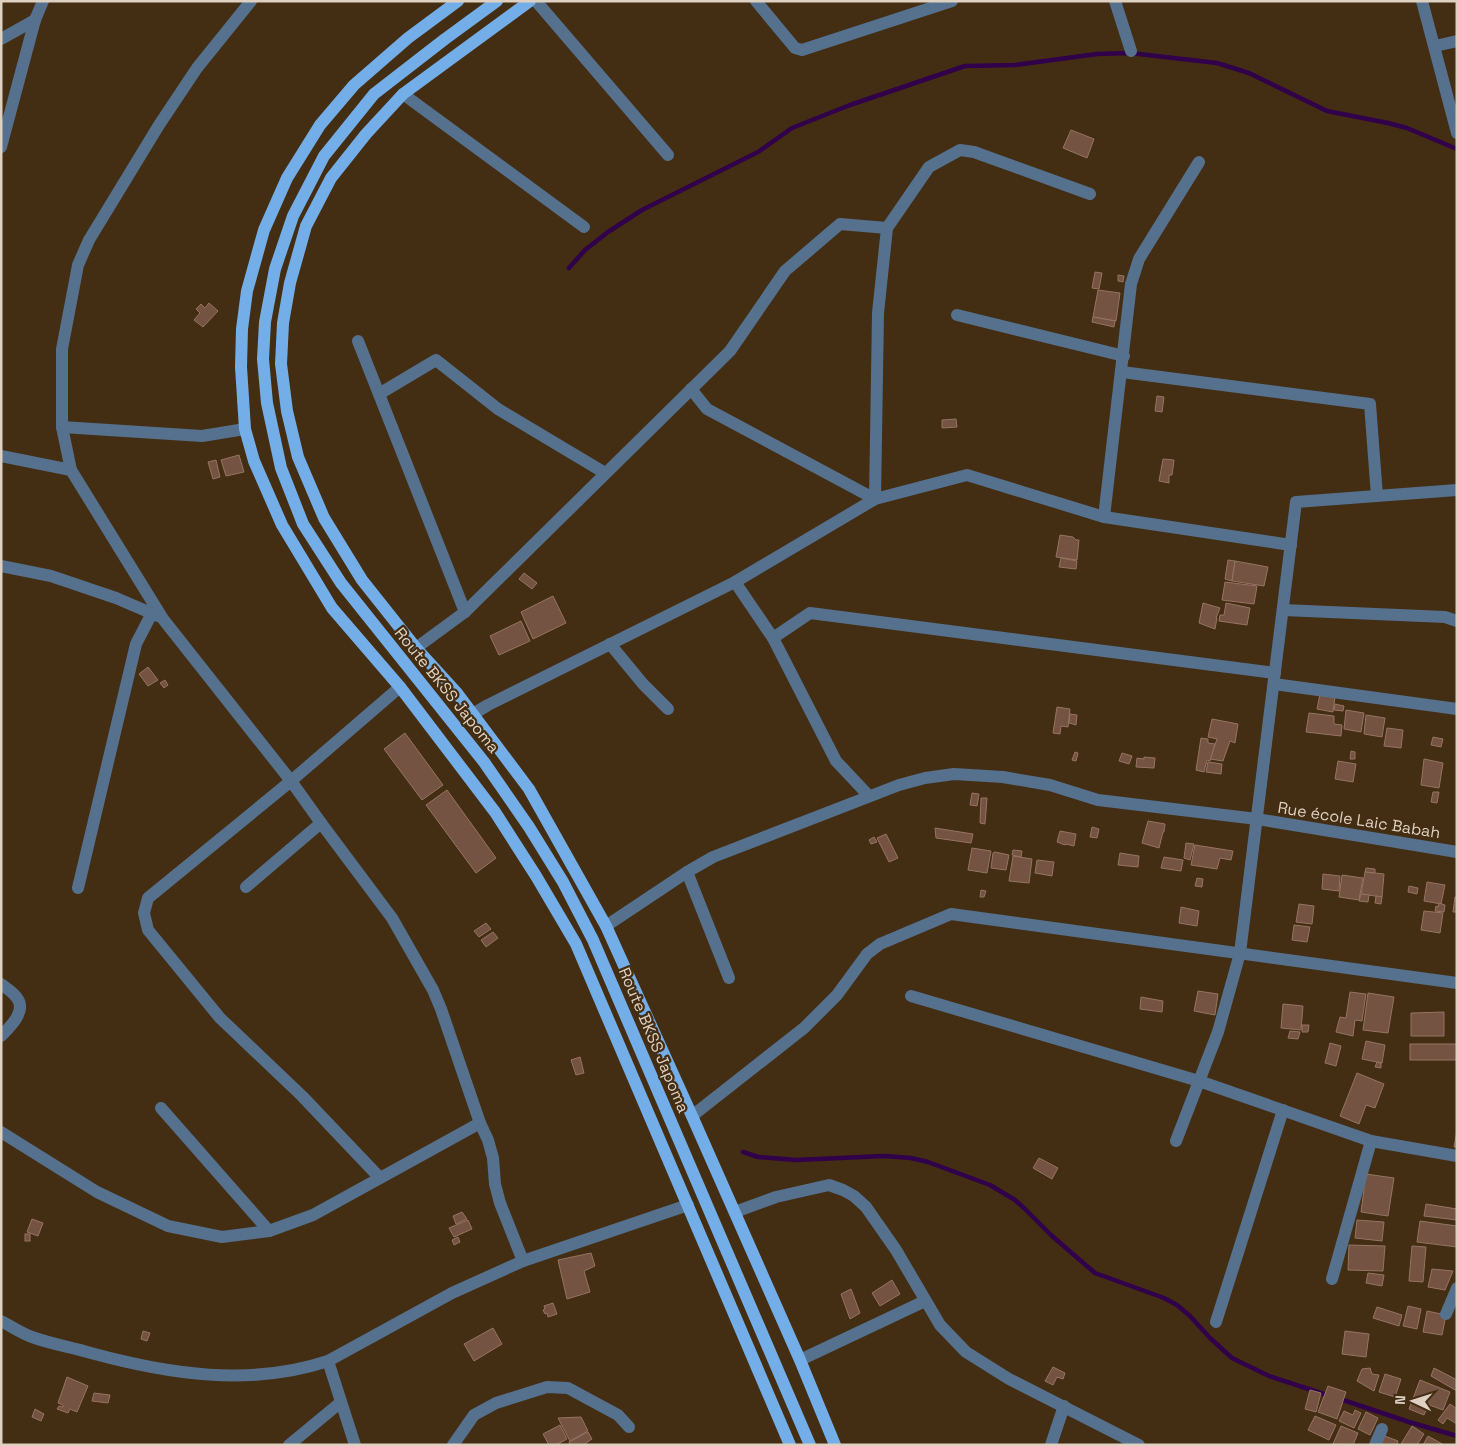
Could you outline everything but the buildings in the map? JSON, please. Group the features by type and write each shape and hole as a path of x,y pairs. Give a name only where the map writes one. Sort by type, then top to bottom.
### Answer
{"main road":[{"path":"458,1 408,38 354,85 320,125 287,178 264,230 247,290 242,329 241,367 245,429 254,461 282,525 332,608 400,687 495,812 576,944 790,1445"},
{"name":"Route BKSS Japoma","path":"497,1 374,94 324,156 293,216 275,269 265,322 263,360 267,403 281,468 304,524 340,583 484,762 529,827 563,882 593,940 810,1445"},
{"path":"530,1 403,94 366,134 331,178 306,226 290,283 283,323 281,364 287,411 298,457 324,518 362,580 416,648 457,693 529,789 606,926 735,1212 835,1445"}],"street":[{"path":"1,147 35,20 43,1"},
{"path":"251,1 197,68 154,133 89,240 78,265 62,348 62,427 71,470 157,616 291,781 392,918 433,990 441,1009 480,1123 488,1140 493,1158 495,1184 500,1203 523,1261"},
{"path":"536,1 668,155"},
{"path":"756,1 795,48 802,50 937,3 952,1"},
{"path":"1115,1 1131,52"},
{"path":"1422,1 1457,133"},
{"path":"1,39 35,20"},
{"path":"1435,46 1457,41"},
{"path":"403,94 584,227"},
{"path":"875,499 878,313 887,228 929,167 960,150 974,152 1090,194"},
{"path":"1104,517 1132,284 1139,259 1199,162"},
{"path":"416,648 465,612 730,351 785,271 840,224 887,228"},
{"path":"957,316 1124,356"},
{"path":"358,341 465,612"},
{"path":"379,394 436,360 498,409 605,473"},
{"path":"1122,372 1370,404 1378,496"},
{"path":"691,389 707,409 875,499"},
{"path":"62,427 202,436 245,429"},
{"path":"1,456 71,470"},
{"path":"473,714 735,582 875,499 967,475 1104,517 1291,545"},
{"path":"1176,1141 1218,1032 1240,953 1296,502 1457,490"},
{"path":"1,566 51,576 116,598 157,616"},
{"path":"735,582 773,638 836,761 869,796"},
{"path":"1283,610 1445,617 1457,621"},
{"path":"773,638 810,613 1274,678 1457,708"},
{"path":"78,888 136,644 157,616"},
{"path":"610,644 643,684 668,710"},
{"path":"380,1178 302,1096 220,1018 148,930 144,913 148,898 291,781 400,687"},
{"name":"Rue école Laic Babah","path":"606,926 686,872 713,857 899,785 925,778 954,774 1003,777 1050,785 1098,800 1257,819 1457,852"},
{"path":"246,887 321,823"},
{"path":"686,872 729,978"},
{"path":"692,1116 804,1028 837,995 868,954 880,944 952,914 1457,983"},
{"path":"1,984 18,998 20,1008 18,1017 1,1036"},
{"path":"911,996 1199,1081 1370,1141 1457,1156"},
{"path":"161,1108 269,1232"},
{"path":"1216,1322 1283,1110"},
{"path":"1,1132 97,1192 168,1226 222,1237 269,1232 312,1215 480,1123"},
{"path":"1332,1279 1370,1141"},
{"path":"735,1212 776,1196 829,1185 854,1196 866,1207 896,1250 940,1325 966,1352 1009,1379 1139,1445"},
{"path":"1,1321 31,1336 125,1362 170,1371 217,1376 267,1374 309,1368 328,1362 452,1293 523,1261 688,1204"},
{"path":"1446,1314 1457,1288"},
{"path":"800,1360 925,1300"},
{"path":"328,1362 355,1445"},
{"path":"453,1445 474,1415 496,1403 547,1387 568,1388 618,1415 629,1427"},
{"path":"289,1445 341,1402"},
{"path":"1051,1445 1064,1406"},
{"path":"1375,1445 1382,1429"}],"waterway":[{"path":"569,268 585,250 608,232 642,210 758,152 792,128 850,105 965,66 1015,65 1097,54 1130,53 1217,63 1249,73 1327,111 1407,128 1457,149"},
{"path":"743,1152 758,1157 796,1160 884,1156 911,1158 928,1162 990,1185 1015,1200 1052,1236 1095,1273 1164,1298 1177,1305 1232,1358 1269,1376 1330,1396"},
{"path":"1340,1399 1457,1436"}]}
